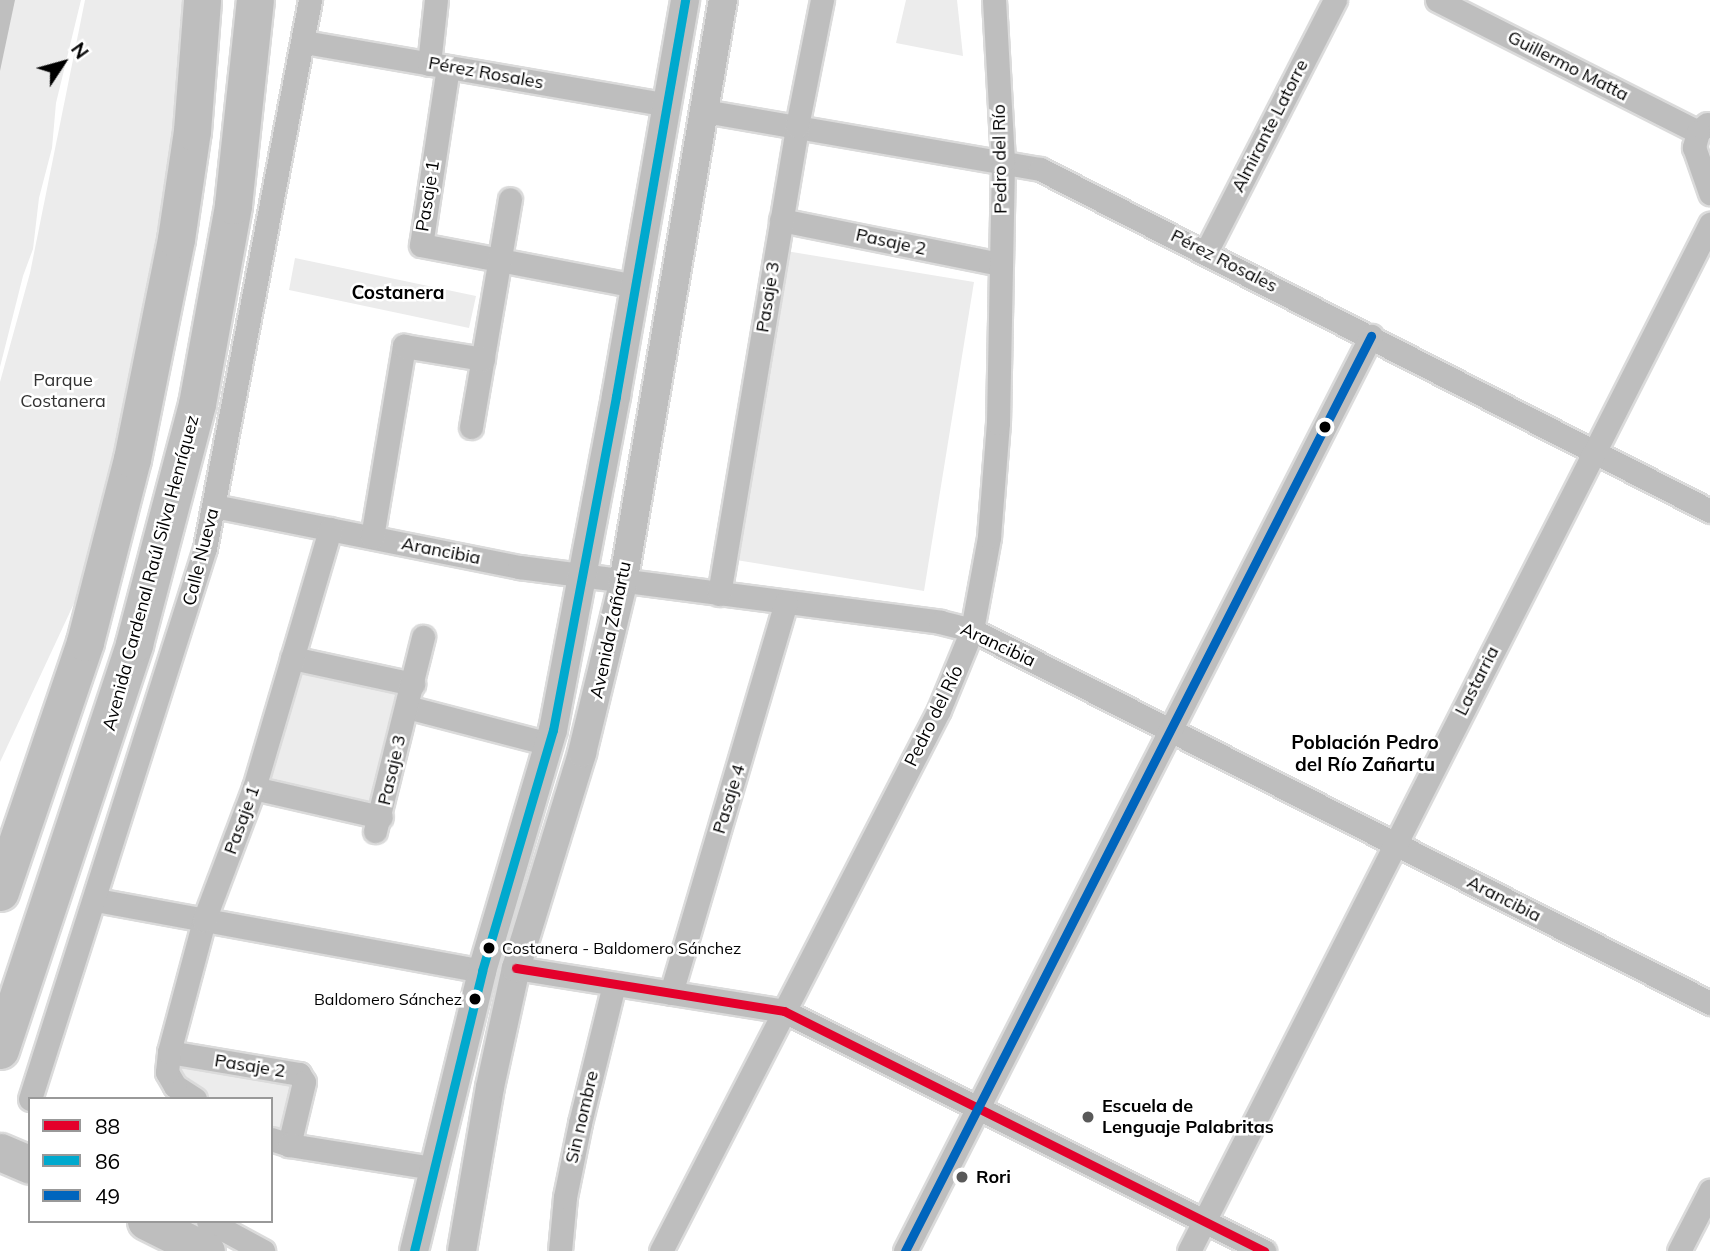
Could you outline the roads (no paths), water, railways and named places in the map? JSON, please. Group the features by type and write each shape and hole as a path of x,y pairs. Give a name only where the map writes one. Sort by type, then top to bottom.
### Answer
{"main road":[{"path":"0,892 75,674 111,547 157,341 192,131 202,0"},
{"name":"Avenida Cardenal Raúl Silva Henríquez","path":"0,1049 130,657 197,404 233,205 255,0"},
{"path":"0,812 75,674"},
{"path":"0,1152 28,1164"},
{"path":"150,1223 206,1251"}],"street":[{"name":"Calle Nueva","path":"31,1097 190,601 214,506 310,0"},
{"name":"Pasaje 1","path":"436,0 438,65 421,245 500,261"},
{"name":"Avenida Zañartu","path":"414,1251 482,971 549,744 583,576 685,0"},
{"name":"Avenida Zañartu","path":"462,1251 489,1087 516,968 582,753 623,583 651,406 723,0"},
{"name":"Pasaje 3","path":"719,594 797,126 822,0"},
{"name":"Pedro del Río","path":"661,1251 939,710 972,630 984,573 993,498 1003,161 994,0"},
{"name":"Almirante Latorre","path":"1206,252 1335,0"},
{"name":"Guillermo Matta","path":"1437,0 1704,127 1695,148 1710,193"},
{"name":"Pérez Rosales","path":"304,42 667,105"},
{"name":"Pérez Rosales","path":"704,111 1003,161 1054,174 1710,511"},
{"path":"471,427 510,199"},
{"name":"Pasaje 2","path":"781,220 1000,264"},
{"name":"Lastarria","path":"1189,1251 1710,224"},
{"path":"500,261 636,286"},
{"path":"905,1251 1371,336"},
{"path":"372,537 404,346 483,359"},
{"name":"Arancibia","path":"214,506 623,583 940,622 972,630 1710,1003"},
{"name":"Pasaje 1","path":"192,1097 175,1086 167,1072 169,1052 204,920 254,788 330,529"},
{"name":"Pasaje 4","path":"671,993 786,603"},
{"name":"Pasaje 3","path":"254,788 378,824 423,637"},
{"path":"292,658 413,684"},
{"path":"407,707 549,744"},
{"path":"96,900 482,971"},
{"path":"516,968 784,1011 1264,1251"},
{"name":"Sin nombre","path":"560,1251 565,1197 579,1123 614,985"},
{"name":"Pasaje 2","path":"169,1052 299,1074 304,1082 280,1142"},
{"path":"280,1142 432,1168"},
{"path":"1679,1251 1710,1191"},
{"path":"212,1223 263,1251"}],"place":[{"name":"Costanera - Baldomero Sánchez","path":"489,948"},
{"name":"Baldomero Sánchez","path":"475,999"},
{"name":"Escuela de Lenguaje Palabritas","path":"1088,1117"},
{"name":"Rori","path":"962,1177"}],"district":[{"name":"Costanera","path":"398,293"},
{"name":"Población Pedro del Río Zañartu","path":"1365,754"}],"park label":[{"name":"Parque Costanera","path":"63,391"}]}
